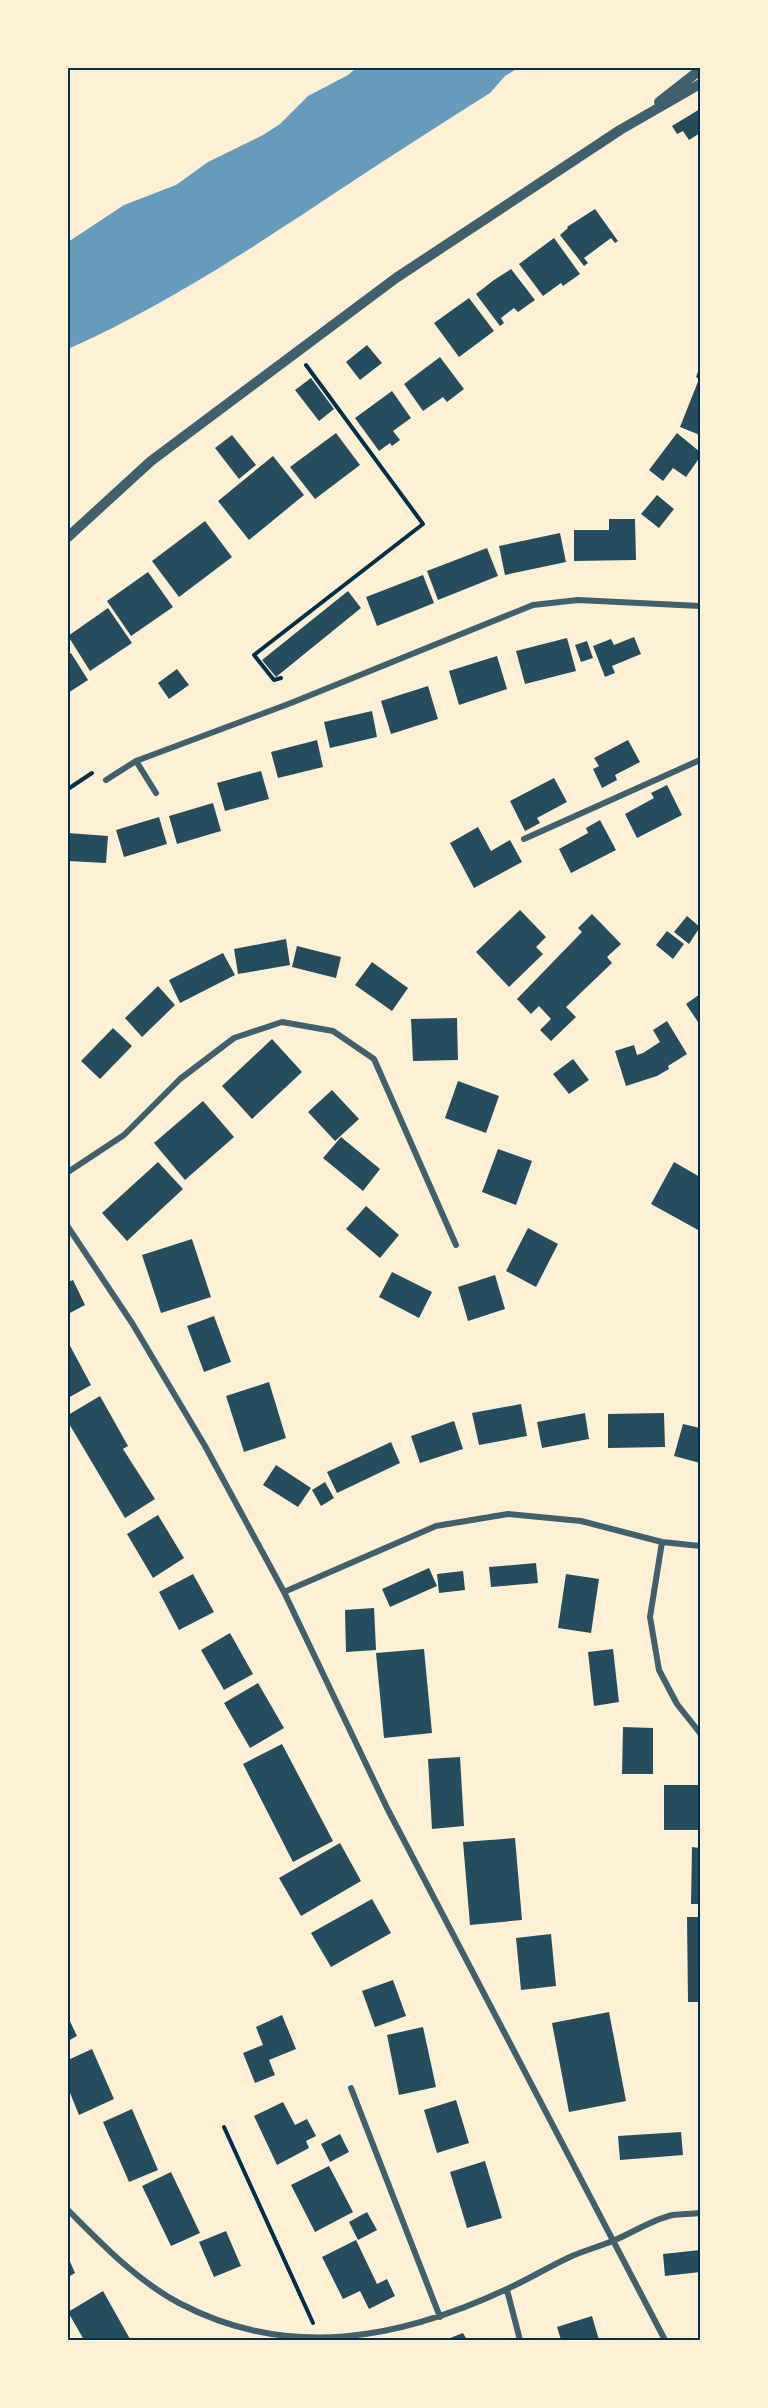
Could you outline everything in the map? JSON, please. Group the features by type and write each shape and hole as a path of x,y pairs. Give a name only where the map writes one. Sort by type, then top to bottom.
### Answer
{"street":[{"path":"628,126 700,70"},
{"path":"68,537 152,460 406,271 628,126 700,84"},
{"path":"106,780 136,761 291,703 533,605 578,600 700,606"},
{"path":"524,839 700,760"},
{"path":"136,761 156,793"},
{"path":"68,1172 124,1135 180,1079 234,1038 282,1022 333,1031 374,1059 456,1245"},
{"path":"68,1227 132,1323 193,1425 284,1592 387,1808 665,2340"},
{"path":"284,1592 436,1526 508,1514 581,1521 662,1542 700,1546"},
{"path":"662,1542 650,1617 659,1670 676,1704 700,1733"},
{"path":"351,2088 440,2317"},
{"path":"68,2210 139,2277 179,2303 231,2324 280,2335 320,2339 373,2334 440,2317 507,2290 573,2256 615,2241 672,2216 700,2213"},
{"path":"507,2290 520,2340"}],"path":[{"path":"281,678 274,680 254,655 423,524 296,352"},
{"path":"224,2127 320,2339"}],"water":[{"path":"356,68 518,68 505,76 490,93 243,253 140,314 68,349 68,242 124,205 176,185 208,162 263,135 280,124 308,96 348,75"}],"building":[{"path":"700,109 700,133 689,140 683,131 677,134 672,126"},
{"path":"595,209 618,241 615,243 611,238 584,258 588,263 584,266 560,235 567,227"},
{"path":"554,238 580,274 563,286 561,283 543,296 519,264"},
{"path":"511,269 535,300 518,312 514,308 501,318 504,323 500,326 476,294"},
{"path":"469,298 494,331 459,357 434,323"},
{"path":"367,345 382,363 360,380 346,362"},
{"path":"440,357 464,389 447,402 443,397 423,411 404,384"},
{"path":"700,366 700,435 680,427 699,379 696,377"},
{"path":"311,378 334,409 319,421 295,390"},
{"path":"392,391 411,418 393,431 400,440 392,446 390,443 379,451 355,418"},
{"path":"336,433 360,465 315,499 290,467"},
{"path":"677,433 700,452 700,457 686,477 673,468 663,481 649,470"},
{"path":"232,435 256,465 239,479 215,448"},
{"path":"273,456 304,495 249,540 218,501"},
{"path":"657,495 674,509 659,528 641,514"},
{"path":"609,519 635,519 636,560 574,561 574,530 609,530"},
{"path":"205,521 232,557 179,597 152,561"},
{"path":"560,533 566,562 505,575 499,546"},
{"path":"487,548 498,576 438,600 427,571"},
{"path":"148,572 173,607 131,636 107,601"},
{"path":"423,575 434,603 377,626 366,597"},
{"path":"348,591 361,608 276,677 262,660"},
{"path":"108,608 132,643 90,671 68,636"},
{"path":"634,637 641,654 612,666 615,673 605,677 593,646 611,639 614,645"},
{"path":"567,638 576,671 525,684 516,651"},
{"path":"587,641 593,658 581,662 575,645"},
{"path":"71,653 88,680 68,693 68,655"},
{"path":"497,656 507,689 459,705 449,671"},
{"path":"177,669 189,685 169,699 158,683"},
{"path":"428,686 438,719 391,734 381,701"},
{"path":"372,711 377,737 330,748 324,722"},
{"path":"317,740 323,767 278,778 271,752"},
{"path":"628,740 640,762 615,775 617,780 602,788 593,769 599,766 594,758"},
{"path":"261,771 269,799 225,811 217,783"},
{"path":"554,778 567,802 537,818 540,823 525,831 510,801"},
{"path":"667,785 682,815 637,838 625,814 654,798 651,793"},
{"path":"213,803 221,831 177,844 169,816"},
{"path":"159,817 167,844 124,857 116,830"},
{"path":"600,820 616,850 571,873 559,849 588,833 586,828"},
{"path":"478,827 491,851 510,840 522,862 474,888 450,843"},
{"path":"68,833 108,836 106,863 68,861"},
{"path":"520,910 546,937 536,947 543,954 509,987 476,952"},
{"path":"592,914 621,944 607,957 612,963 566,1007 576,1017 551,1041 540,1030 551,1019 539,1006 531,1014 517,999 582,932 578,928"},
{"path":"687,916 700,927 689,944 674,932"},
{"path":"667,931 684,944 673,959 656,945"},
{"path":"286,939 290,965 238,974 234,949"},
{"path":"297,946 341,957 336,978 292,967"},
{"path":"223,953 235,975 180,1003 169,980"},
{"path":"372,962 408,988 392,1011 355,985"},
{"path":"158,986 175,1005 142,1037 125,1018"},
{"path":"700,994 700,1025 686,1004"},
{"path":"457,1018 458,1060 413,1061 411,1019"},
{"path":"667,1021 687,1054 657,1076 626,1086 615,1051 634,1045 637,1055 643,1053 660,1042 653,1030"},
{"path":"113,1028 132,1046 100,1079 81,1061"},
{"path":"272,1039 302,1072 252,1119 222,1086"},
{"path":"573,1059 589,1080 569,1094 553,1074"},
{"path":"458,1081 499,1096 486,1133 445,1118"},
{"path":"332,1090 359,1119 335,1141 308,1112"},
{"path":"203,1101 234,1137 185,1180 154,1143"},
{"path":"341,1137 380,1169 363,1191 323,1158"},
{"path":"498,1149 532,1161 516,1205 482,1192"},
{"path":"158,1162 183,1189 127,1241 102,1213"},
{"path":"674,1162 700,1177 700,1231 651,1204"},
{"path":"366,1206 399,1235 380,1258 346,1229"},
{"path":"528,1228 558,1244 536,1287 506,1271"},
{"path":"192,1239 211,1297 161,1313 142,1255"},
{"path":"392,1272 432,1292 419,1318 379,1297"},
{"path":"495,1275 505,1309 468,1321 458,1287"},
{"path":"73,1280 85,1305 68,1314 68,1282"},
{"path":"214,1316 231,1362 204,1372 187,1326"},
{"path":"68,1342 91,1385 68,1398"},
{"path":"269,1382 286,1438 244,1452 226,1396"},
{"path":"100,1396 128,1446 123,1449 155,1499 125,1518 68,1422 68,1415"},
{"path":"521,1404 527,1436 479,1445 472,1413"},
{"path":"585,1413 589,1439 542,1448 537,1422"},
{"path":"664,1413 665,1447 608,1448 608,1414"},
{"path":"454,1421 463,1449 420,1463 411,1436"},
{"path":"683,1424 700,1428 700,1463 674,1456"},
{"path":"391,1442 400,1463 337,1493 327,1472"},
{"path":"276,1465 311,1488 298,1507 263,1485"},
{"path":"325,1482 334,1498 321,1506 312,1490"},
{"path":"158,1515 184,1558 153,1578 127,1534"},
{"path":"536,1563 538,1583 491,1587 489,1567"},
{"path":"429,1568 437,1586 390,1607 382,1589"},
{"path":"463,1571 465,1590 439,1593 437,1574"},
{"path":"193,1574 214,1612 179,1630 159,1592"},
{"path":"566,1574 599,1579 591,1633 558,1628"},
{"path":"374,1608 376,1650 346,1652 345,1610"},
{"path":"230,1633 253,1674 224,1690 201,1650"},
{"path":"424,1649 432,1733 384,1738 376,1653"},
{"path":"613,1649 619,1702 594,1706 588,1652"},
{"path":"258,1683 284,1728 250,1748 224,1703"},
{"path":"623,1727 653,1728 653,1774 622,1774"},
{"path":"282,1744 333,1841 293,1862 243,1764"},
{"path":"460,1757 464,1826 432,1829 428,1759"},
{"path":"664,1785 698,1785 698,1830 664,1830"},
{"path":"515,1838 522,1920 470,1925 463,1842"},
{"path":"340,1843 361,1881 301,1916 279,1878"},
{"path":"692,1847 700,1848 700,1904 691,1904"},
{"path":"372,1899 391,1933 331,1967 311,1933"},
{"path":"687,1917 700,1917 700,2002 688,2002"},
{"path":"551,1934 556,1986 521,1990 516,1938"},
{"path":"393,1980 406,2016 375,2027 362,1991"},
{"path":"609,2012 626,2101 569,2112 552,2023"},
{"path":"282,2015 296,2049 269,2060 275,2075 255,2083 243,2053 263,2045 256,2027"},
{"path":"68,2017 77,2036 68,2041"},
{"path":"423,2027 436,2087 399,2095 387,2035"},
{"path":"92,2049 114,2099 79,2115 68,2088 68,2060"},
{"path":"456,2100 469,2143 437,2153 424,2110"},
{"path":"283,2102 295,2125 307,2119 316,2136 306,2141 309,2148 277,2165 254,2116"},
{"path":"132,2109 158,2170 129,2182 103,2122"},
{"path":"681,2132 683,2155 620,2160 618,2136"},
{"path":"340,2134 349,2152 330,2162 321,2144"},
{"path":"485,2161 502,2218 467,2228 450,2172"},
{"path":"329,2166 353,2212 315,2232 291,2185"},
{"path":"171,2172 200,2233 171,2246 142,2186"},
{"path":"367,2212 377,2230 358,2240 349,2222"},
{"path":"226,2231 241,2266 214,2277 199,2242"},
{"path":"356,2240 377,2284 387,2279 395,2296 369,2309 360,2291 343,2299 322,2257"},
{"path":"700,2250 700,2272 665,2276 663,2254"},
{"path":"68,2257 75,2273 68,2277"},
{"path":"103,2291 130,2339 84,2340 68,2312"},
{"path":"592,2316 599,2340 561,2340 557,2327"},
{"path":"463,2333 467,2340 445,2340"}]}
